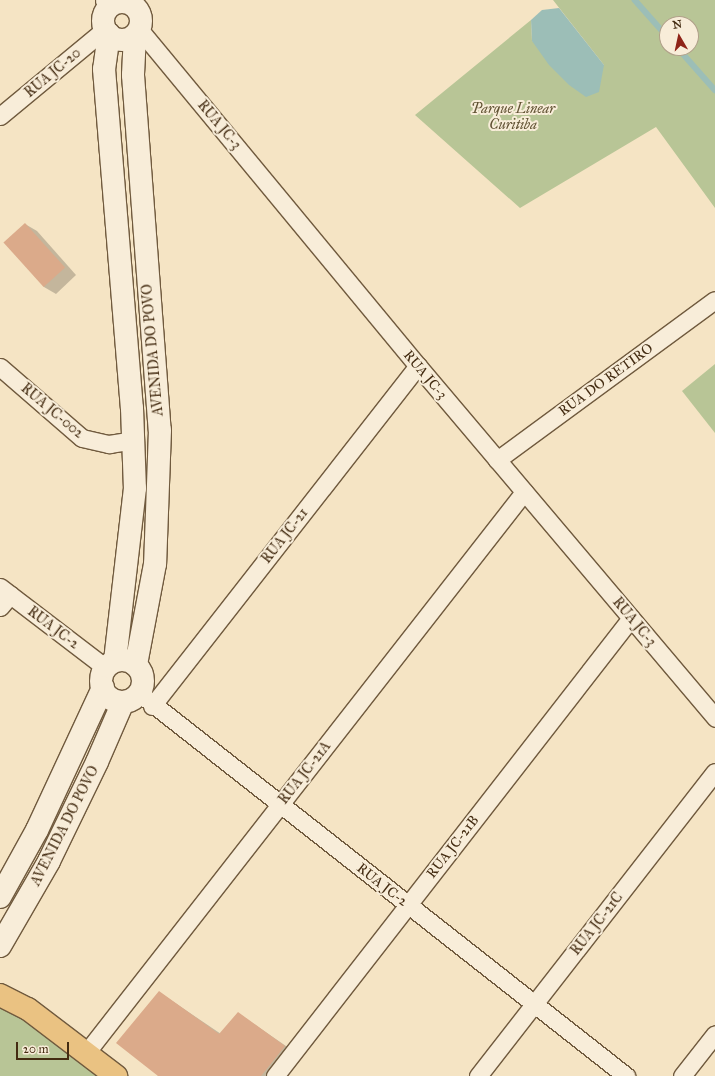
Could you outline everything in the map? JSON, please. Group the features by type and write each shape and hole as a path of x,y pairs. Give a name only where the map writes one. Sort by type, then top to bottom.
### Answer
{"main road":[{"path":"110,3 129,4 138,18 125,40 107,32 104,18 110,3"},
{"name":"AVENIDA DO POVO","path":"136,664 155,564 160,430 133,75 138,18"},
{"name":"AVENIDA DO POVO","path":"0,897 37,830 108,672 135,488 133,440 104,69 107,32"},
{"path":"126,660 136,664 142,673 143,684 138,700 108,695 108,672 126,660"},
{"name":"AVENIDA DO POVO","path":"0,946 49,861 97,762 138,700"},
{"path":"0,995 28,1009 116,1076"}],"street":[{"name":"RUA JC-3","path":"138,18 418,366 715,718"},
{"name":"RUA JC-20","path":"0,116 107,32"},
{"name":"RUA DO RETIRO","path":"497,460 715,300"},
{"name":"RUA JC-21","path":"138,700 418,366"},
{"name":"RUA JC-002","path":"0,367 82,438 109,444 133,440"},
{"name":"RUA JC-21A","path":"86,1053 524,492"},
{"name":"RUA JC-2","path":"3,596 108,672"},
{"name":"RUA JC-21B","path":"275,1076 631,618"},
{"name":"RUA JC-2","path":"138,700 280,806 626,1076"},
{"name":"RUA JC-21C","path":"478,1076 715,772"},
{"path":"682,1076 715,1034"}],"green space":[{"name":"Parque Linear Curitiba","path":"553,0 715,0 715,208 656,127 520,208 415,115 531,20 532,41 604,65"},
{"path":"715,364 715,433 682,391"},
{"path":"0,1008 24,1016 105,1076 0,1076"}],"water":[{"path":"559,8 604,65 599,92 586,97 569,85 549,65 532,41 531,20 542,10"}],"building":[{"path":"25,223 65,268 44,287 3,242"},
{"path":"159,991 219,1034 238,1012 285,1046 261,1076 158,1076 116,1043"}],"waterway":[{"path":"635,0 659,27"},
{"path":"685,56 715,90"}]}
